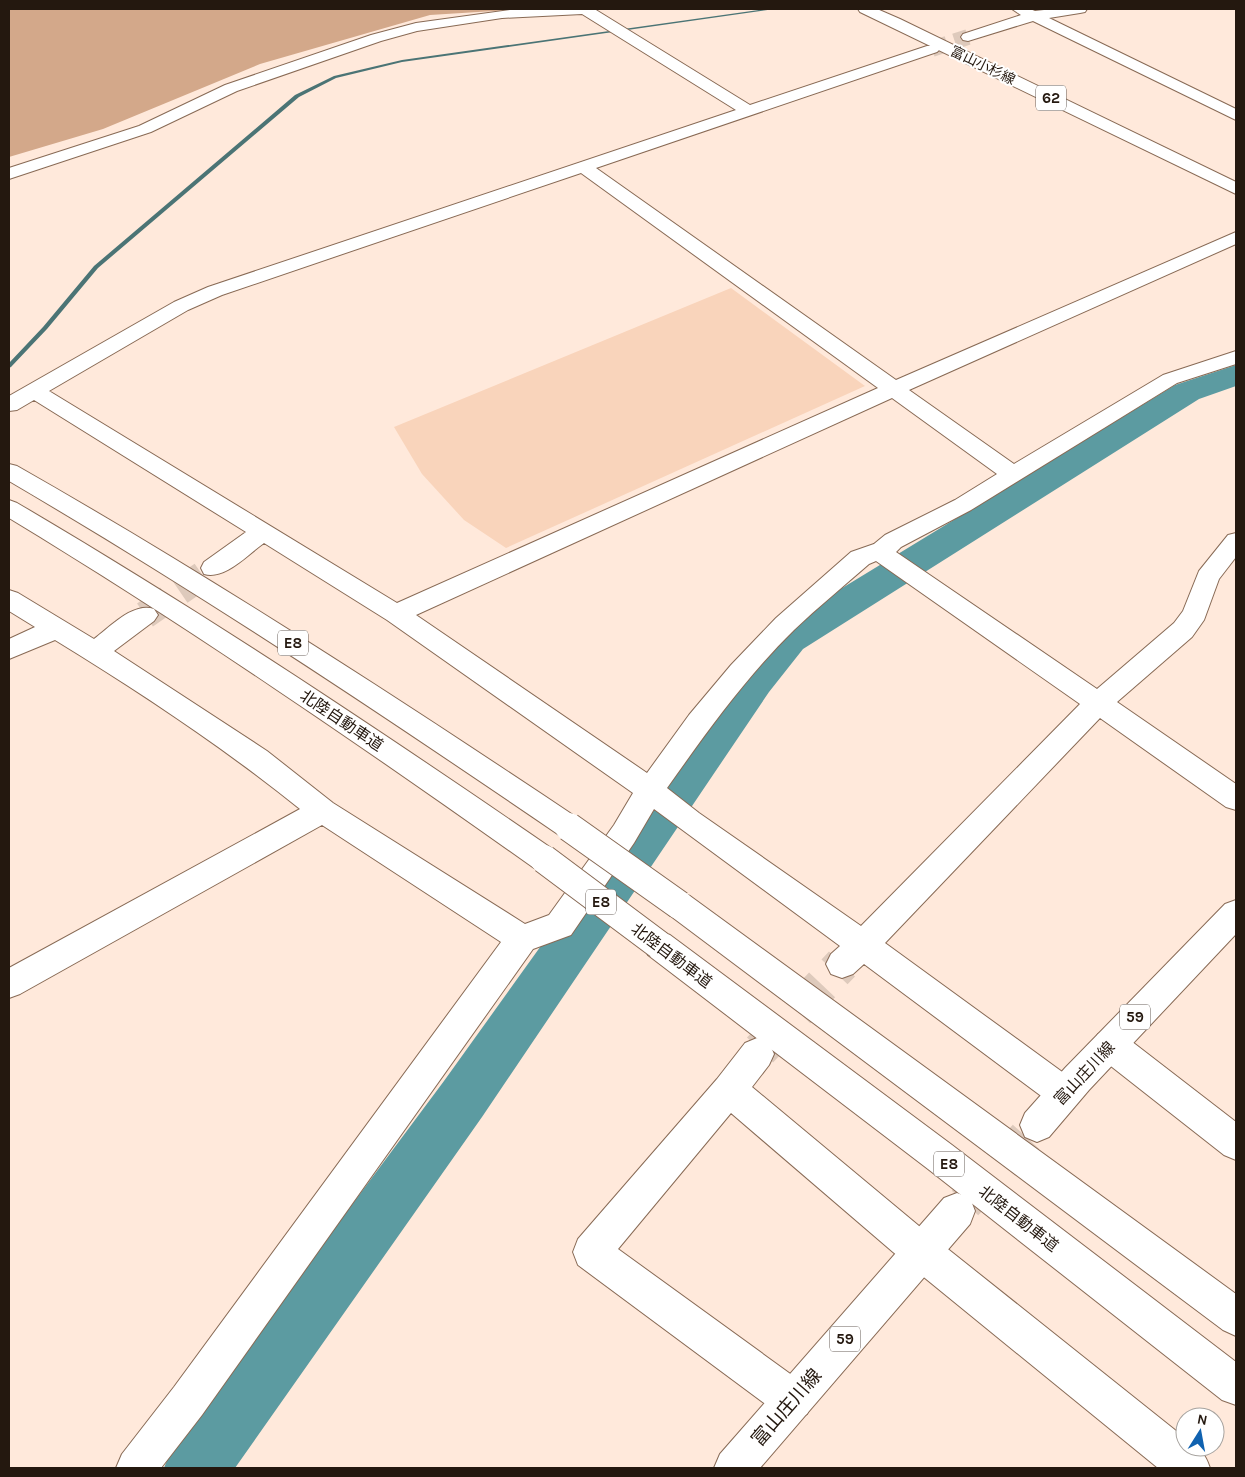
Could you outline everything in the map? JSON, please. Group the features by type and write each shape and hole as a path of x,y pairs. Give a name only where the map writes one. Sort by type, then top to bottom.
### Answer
{"main road":[{"name":"富山小杉線","path":"864,9 904,26 1236,189"},
{"name":"富山小杉線","path":"889,9 1236,178"},
{"path":"1019,9 1236,115"},
{"path":"968,37 1034,16 1080,9"},
{"path":"9,174 145,129 230,88 376,38 416,27 483,16 588,10 749,111"},
{"path":"9,405 181,306 215,291 932,49"},
{"path":"1209,102 1236,97"},
{"path":"583,167 1014,475"},
{"path":"396,614 894,389 1236,238"},
{"path":"884,554 892,541 963,505 1170,379 1236,357"},
{"path":"35,391 396,614 653,793 852,954 1064,1093"},
{"name":"E8","path":"9,471 174,568 293,643 569,827 969,1118 1236,1317"},
{"name":"北陸自動車道","path":"9,508 144,590 262,666 544,859 940,1156 1236,1386"},
{"path":"213,568 263,532"},
{"path":"852,954 1098,703 1183,630 1195,614 1208,577 1236,541"},
{"path":"136,1468 188,1400 522,939 560,925 711,708 740,672 785,624 860,558 884,554 1236,799"},
{"path":"9,599 139,679 257,759 324,811 522,939"},
{"path":"95,652 146,615"},
{"path":"9,650 57,628"},
{"path":"9,984 324,811"},
{"name":"富山庄川線","path":"1037,1125 1064,1093 1236,913"},
{"path":"1110,1045 1236,1143"},
{"path":"756,1054 730,1090 591,1252 793,1400"},
{"path":"730,1090 922,1251 1190,1468"},
{"name":"富山庄川線","path":"734,1468 958,1211"}],"shaded area":[{"path":"9,9 527,9 430,15 260,64 103,129 9,157"},
{"path":"731,288 865,386 506,548 464,520 422,474 394,427"}],"waterway":[{"path":"9,366 45,328 96,267 297,96 335,77 402,61 773,9"},
{"path":"196,1468 463,1099 754,681 789,639 1187,392 1236,375"}],"tunnel":[{"path":"932,49 968,37"},
{"path":"145,615 213,568"},
{"path":"760,1050 842,964"},
{"path":"965,1203 1037,1125"}]}
